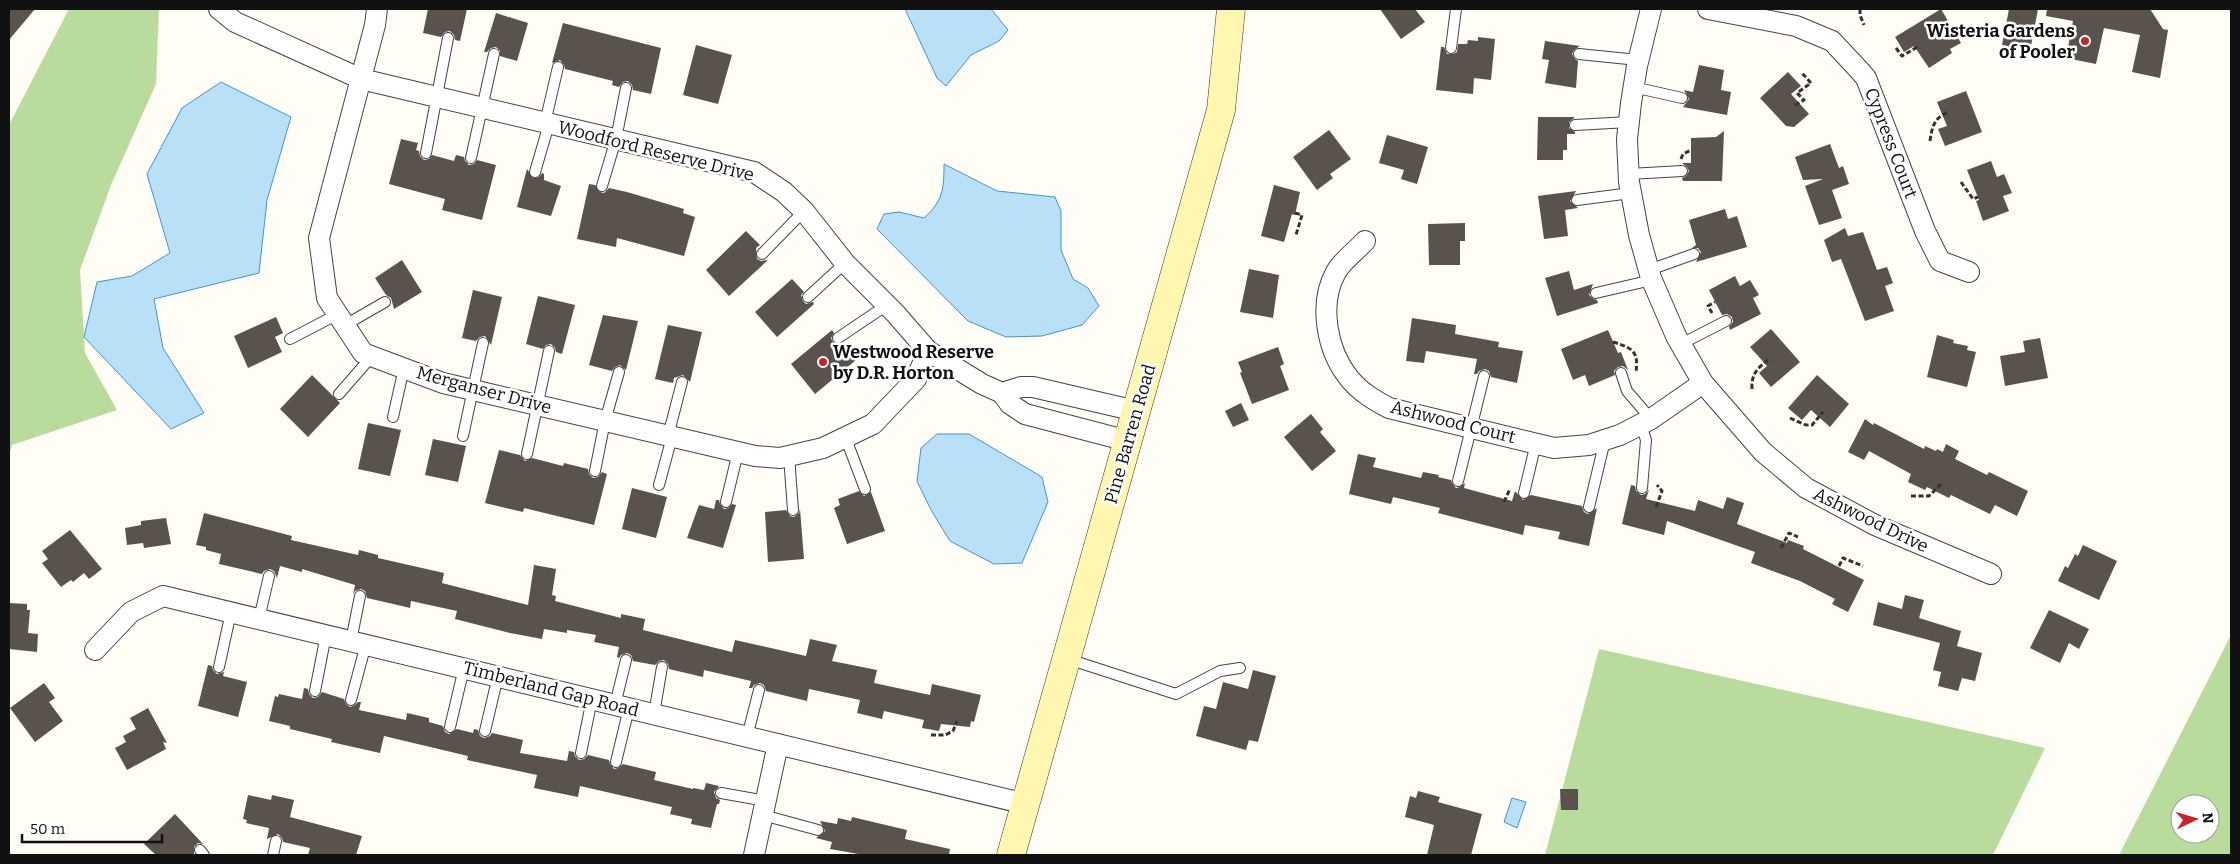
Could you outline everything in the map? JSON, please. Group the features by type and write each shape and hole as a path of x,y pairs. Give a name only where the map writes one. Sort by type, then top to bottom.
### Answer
{"main road":[{"name":"Pine Barren Road","path":"1011,855 1221,110 1231,9"}],"street":[{"name":"Woodford Reserve Drive","path":"219,9 235,22 361,79 754,172 784,192 804,211 845,263 887,305 928,351 982,384 1002,393 1010,404 1025,414 1128,441"},
{"name":"Merganser Drive","path":"377,9 361,79 319,238 327,298 363,353 443,384 747,454 780,458 823,448 846,439 873,424 916,379 928,351"},
{"name":"Ashwood Drive","path":"1651,9 1633,88 1627,139 1630,183 1638,235 1650,275 1681,344 1703,383 1763,452 1806,488 1875,525 1991,574"},
{"name":"Cypress Court","path":"1708,9 1796,26 1832,41 1866,78 1925,231 1940,261 1969,272"},
{"name":"Ashwood Court","path":"1365,241 1336,272 1328,295 1326,317 1330,340 1338,360 1349,378 1368,397 1389,408 1554,448 1590,445 1605,440 1646,422 1703,383"},
{"path":"1002,393 1021,387 1033,386 1136,410"},
{"name":"Timberland Gap Road","path":"94,650 131,612 163,596 1026,804"},
{"path":"754,855 778,744"}],"lane":[{"path":"1451,48 1456,9"},
{"path":"426,153 435,97 448,38"},
{"path":"471,158 494,54"},
{"path":"1579,54 1638,60"},
{"path":"535,172 558,67"},
{"path":"602,186 616,140 626,88"},
{"path":"1633,88 1682,98"},
{"path":"1575,125 1629,122"},
{"path":"1577,200 1630,183 1682,171"},
{"path":"762,254 804,211"},
{"path":"1596,293 1650,275 1694,254"},
{"path":"808,296 845,263"},
{"path":"290,339 385,302"},
{"path":"838,338 887,305"},
{"path":"1681,344 1726,322"},
{"path":"463,436 483,343"},
{"path":"527,454 550,351"},
{"path":"339,394 372,356"},
{"path":"393,417 404,368"},
{"path":"595,471 605,421 619,372"},
{"path":"1621,373 1627,391 1646,422 1642,488"},
{"path":"1458,481 1473,429 1484,376"},
{"path":"659,484 682,382"},
{"path":"846,439 864,489"},
{"path":"1589,507 1605,440"},
{"path":"1524,493 1536,444"},
{"path":"726,502 747,454"},
{"path":"789,456 793,510"},
{"path":"259,619 269,576"},
{"path":"351,700 358,643 360,596"},
{"path":"219,667 232,612"},
{"path":"315,691 326,635"},
{"path":"1067,659 1176,694 1220,671 1240,668"},
{"path":"616,762 626,660"},
{"path":"654,714 662,667"},
{"path":"450,728 464,668"},
{"path":"485,731 498,676"},
{"path":"747,737 760,690"},
{"path":"581,753 592,699"},
{"path":"721,793 818,830"},
{"path":"273,855 276,841"}],"path":[{"path":"1860,9 1864,25"},
{"path":"1896,48 1902,56 1919,46"},
{"path":"1795,105 1804,100 1798,93 1810,82 1802,73"},
{"path":"1930,141 1932,127 1938,116 1948,112"},
{"path":"1961,182 1972,199 1978,197"},
{"path":"1295,213 1302,215 1296,235"},
{"path":"1752,389 1752,380 1758,367 1770,359"},
{"path":"1790,418 1806,425 1812,425 1823,412"},
{"path":"1911,496 1929,496 1941,484"},
{"path":"1781,548 1789,533 1798,537"},
{"path":"1839,566 1843,558 1863,566"},
{"path":"931,735 945,735 953,731 957,721"}],"green space":[{"path":"69,9 159,10 156,84 111,185 80,270 85,353 117,410 12,445 9,457 9,125"},
{"path":"2231,635 2231,855 2119,855"},
{"path":"1599,649 2045,748 1993,855 1545,855"}],"water":[{"path":"905,9 991,9 1008,30 999,41 971,55 946,86 937,78"},
{"path":"221,82 291,117 267,200 259,273 154,299 163,348 204,413 171,429 84,337 97,282 132,276 170,253 147,174 182,108"},
{"path":"944,164 997,191 1055,197 1061,211 1061,250 1073,279 1088,288 1099,306 1082,325 1042,336 1006,337 968,321 877,229 884,214 899,212 924,218 939,200 944,181"},
{"path":"937,434 969,434 1042,477 1048,502 1022,563 994,564 950,541 931,510 917,481 921,448"},
{"path":"1512,798 1526,802 1517,828 1504,822"}],"building":[{"path":"9,9 35,9 9,40"},
{"path":"428,9 467,9 460,41 455,40 454,35 450,31 445,32 441,37 423,33"},
{"path":"1380,9 1415,9 1425,22 1401,39"},
{"path":"1941,9 1961,43 1950,49 1952,53 1929,68 1914,46 1904,52 1895,37"},
{"path":"2009,9 2038,9 2030,51 2002,45"},
{"name":"Wisteria Gardens of Pooler","path":"2047,9 2150,9 2163,29 2168,30 2160,78 2132,72 2140,35 2104,28 2096,64 2066,58 2073,21 2046,16"},
{"path":"496,13 528,23 517,61 500,56 500,51 496,47 484,52"},
{"path":"563,23 661,48 651,94 633,90 632,85 628,81 623,82 619,87 612,85 613,81 565,69 560,60 552,63"},
{"path":"1478,37 1495,39 1491,80 1474,78 1473,94 1436,90 1441,47 1444,47 1447,54 1453,54 1457,52 1458,44 1467,44 1468,40 1478,41"},
{"path":"1545,41 1580,46 1572,54 1578,61 1576,88 1545,83 1549,60 1542,59"},
{"path":"696,45 732,55 718,104 683,95"},
{"path":"1699,65 1724,70 1721,90 1731,92 1727,115 1683,107 1689,99 1684,90 1693,92"},
{"path":"1788,72 1801,86 1791,94 1809,114 1794,127 1786,126 1760,98"},
{"path":"1966,91 1982,132 1945,146 1938,129 1947,126 1937,102"},
{"path":"1538,117 1575,117 1569,122 1569,128 1575,134 1567,134 1567,150 1563,150 1563,160 1537,160"},
{"path":"1329,130 1351,159 1330,174 1333,178 1317,190 1293,157"},
{"path":"1724,131 1722,181 1683,181 1682,178 1689,171 1682,163 1691,163 1691,138 1716,137"},
{"path":"1387,135 1428,147 1417,184 1401,179 1404,170 1379,163"},
{"path":"401,139 418,143 416,150 419,151 420,156 424,160 429,159 432,155 454,161 456,155 464,157 469,165 474,164 477,160 496,165 482,220 442,210 445,199 389,184"},
{"path":"1830,144 1839,168 1843,166 1849,184 1832,190 1842,218 1819,225 1805,186 1823,179 1803,180 1795,157"},
{"path":"1991,161 1997,177 2004,174 2012,193 2003,196 2009,211 1983,221 1976,201 1979,200 1967,170"},
{"path":"527,169 533,178 539,177 542,173 544,174 544,180 561,186 551,216 517,207"},
{"path":"589,184 595,185 600,192 604,193 609,188 684,209 683,213 695,217 684,256 617,238 616,247 577,239"},
{"path":"1274,185 1300,192 1295,215 1292,214 1284,242 1261,236"},
{"path":"1576,191 1570,201 1578,208 1565,210 1568,236 1544,239 1538,196"},
{"path":"1725,209 1728,219 1737,216 1747,247 1696,262 1701,252 1698,248 1692,248 1696,245 1689,220"},
{"path":"1465,223 1465,241 1460,241 1460,265 1429,265 1428,224"},
{"path":"1845,228 1848,236 1863,232 1877,270 1887,267 1893,283 1885,286 1894,311 1865,321 1841,259 1832,262 1824,240"},
{"path":"746,231 760,245 756,248 757,259 761,261 768,260 729,296 706,270"},
{"path":"402,260 422,292 394,309 391,298 386,295 375,278"},
{"path":"1249,269 1279,275 1273,318 1240,312"},
{"path":"1569,271 1574,290 1593,284 1589,295 1597,300 1598,303 1557,316 1545,278"},
{"path":"1735,276 1740,286 1750,280 1759,295 1753,298 1761,314 1730,330 1729,327 1733,322 1732,317 1727,314 1722,315 1709,290"},
{"path":"792,279 804,292 801,295 803,301 806,304 813,302 814,304 777,337 755,312"},
{"path":"473,290 502,297 491,345 485,336 480,337 476,341 462,338"},
{"path":"538,296 575,305 562,354 556,352 551,344 546,345 543,349 526,344"},
{"path":"603,315 638,321 626,370 620,365 612,371 589,365"},
{"path":"276,317 283,333 275,337 282,352 248,368 234,336"},
{"path":"1412,318 1456,325 1455,334 1499,342 1498,347 1523,351 1517,383 1491,377 1489,371 1485,369 1474,374 1477,359 1426,351 1424,363 1406,361"},
{"path":"668,325 702,332 690,382 683,375 674,378 673,383 655,379"},
{"path":"1771,329 1800,362 1771,387 1759,373 1767,366 1750,347"},
{"name":"Westwood Reserve by D.R. Horton","path":"832,330 834,333 831,338 833,342 838,345 842,343 856,360 815,394 791,364"},
{"path":"1608,330 1618,353 1621,352 1628,370 1623,366 1618,367 1614,371 1615,375 1589,386 1585,375 1573,380 1561,349"},
{"path":"1937,335 1954,340 1953,343 1968,346 1967,350 1976,352 1967,387 1927,377"},
{"path":"2040,338 2048,378 2005,386 2000,356 2025,352 2023,341"},
{"path":"1278,347 1284,364 1280,366 1289,390 1252,404 1240,373 1242,372 1238,362"},
{"path":"312,375 340,403 308,437 280,409"},
{"path":"1817,375 1849,404 1830,427 1811,410 1802,420 1788,408"},
{"path":"1241,403 1249,420 1233,427 1225,411"},
{"path":"1311,414 1323,429 1320,432 1336,451 1312,471 1284,437"},
{"path":"1865,419 1873,425 1874,423 1924,449 1925,446 1943,452 1946,444 1959,451 1955,459 1987,475 1989,472 2028,491 2017,516 1995,505 1990,514 1951,495 1949,498 1927,487 1925,490 1908,482 1911,474 1869,451 1864,460 1848,452"},
{"path":"368,423 401,430 390,476 358,469"},
{"path":"433,439 466,446 458,482 425,475"},
{"path":"499,450 520,455 525,461 532,458 563,466 564,463 588,469 589,474 593,478 598,477 602,472 607,474 594,525 524,508 523,512 485,503"},
{"path":"1358,454 1376,458 1373,467 1421,478 1423,472 1439,475 1438,477 1451,480 1456,488 1465,483 1464,488 1512,501 1515,491 1523,500 1531,495 1582,506 1584,512 1588,514 1597,508 1589,546 1558,539 1560,532 1525,525 1523,535 1438,513 1440,508 1393,497 1391,504 1349,494"},
{"path":"1631,485 1635,486 1636,491 1641,495 1649,490 1646,499 1695,511 1698,500 1723,509 1727,497 1744,503 1737,524 1787,543 1788,540 1804,546 1803,549 1864,580 1848,612 1832,604 1835,599 1800,581 1751,563 1755,552 1667,521 1664,535 1622,524"},
{"path":"632,488 667,497 656,538 622,529"},
{"path":"859,491 864,496 871,492 885,531 847,544 834,508 840,505 838,499"},
{"path":"716,500 719,500 724,509 732,504 736,505 723,548 687,538 699,505 714,509"},
{"path":"800,509 804,559 768,562 765,512 786,510 790,516 794,517 799,513"},
{"path":"204,513 292,536 291,540 358,555 359,550 378,555 378,558 444,573 442,583 528,605 534,565 556,569 552,595 556,596 555,601 621,618 621,614 645,619 643,630 732,652 735,640 806,656 810,639 837,645 832,661 877,670 874,683 930,695 932,684 981,695 974,722 971,721 970,727 941,724 939,731 922,728 924,720 884,711 882,719 857,713 860,700 809,689 807,701 766,691 764,685 760,683 749,688 751,681 704,670 703,677 669,669 668,664 664,660 659,661 655,665 633,661 631,655 627,653 619,658 617,657 619,647 594,642 596,635 567,630 567,633 544,629 542,639 510,633 455,619 457,611 411,601 410,608 367,598 365,591 361,589 355,591 353,595 355,585 302,569 302,572 280,566 277,578 274,571 270,569 262,574 219,564 221,554 206,550 206,547 196,545"},
{"path":"166,518 171,544 144,548 143,543 127,545 125,528 141,525 141,521"},
{"path":"70,530 102,569 89,579 84,573 73,582 71,580 61,587 42,563 48,559 42,551"},
{"path":"2083,545 2117,561 2099,600 2058,581 2065,566 2068,568 2075,554 2078,556"},
{"path":"1905,595 1924,600 1919,618 1961,631 1957,646 1982,653 1975,681 1962,678 1958,691 1938,686 1941,672 1933,670 1940,643 1873,625 1878,602 1902,609"},
{"path":"9,603 27,604 27,610 30,610 28,633 38,634 37,652 9,649"},
{"path":"2049,610 2089,629 2079,649 2069,643 2060,663 2030,648"},
{"path":"208,665 212,666 217,674 224,672 223,676 247,682 238,717 198,706"},
{"path":"1253,670 1276,676 1258,742 1249,740 1246,750 1196,736 1204,706 1216,709 1223,682 1248,689"},
{"path":"44,683 55,698 49,702 63,721 35,742 10,708"},
{"path":"304,688 308,689 309,694 313,698 318,697 322,692 344,699 350,707 361,702 359,710 406,720 407,713 429,718 429,722 443,726 445,732 449,734 457,729 473,733 474,729 478,730 480,736 484,738 492,733 523,740 520,753 567,761 569,751 574,752 579,760 584,759 588,755 609,760 614,769 623,764 656,772 654,780 693,789 704,790 706,783 719,786 714,792 716,798 720,800 719,804 717,804 711,828 691,824 692,819 670,814 672,807 580,786 578,797 534,788 537,775 467,760 468,756 384,736 380,753 331,742 332,739 290,729 290,726 269,721 275,696 278,697 279,694 302,699"},
{"path":"148,708 167,743 163,742 166,749 127,770 115,748 126,742 123,736 136,729 130,718"},
{"path":"1560,789 1578,789 1578,810 1561,810"},
{"path":"1418,791 1440,797 1438,802 1482,814 1471,855 1427,855 1434,825 1405,817 1410,796 1416,798"},
{"path":"248,795 271,800 272,795 294,800 290,817 362,836 356,855 308,855 310,848 283,842 278,834 267,839 269,828 246,823 247,820 243,819"},
{"path":"175,814 203,844 198,843 194,847 194,855 156,855 144,844"},
{"path":"852,817 907,830 905,839 950,849 949,855 864,855 830,849 832,842 816,838 825,831 820,821 837,824 838,818 851,821"}],"place":[{"name":"Wisteria Gardens of Pooler","path":"2085,41"},
{"name":"Westwood Reserve by D.R. Horton","path":"823,362"}]}
